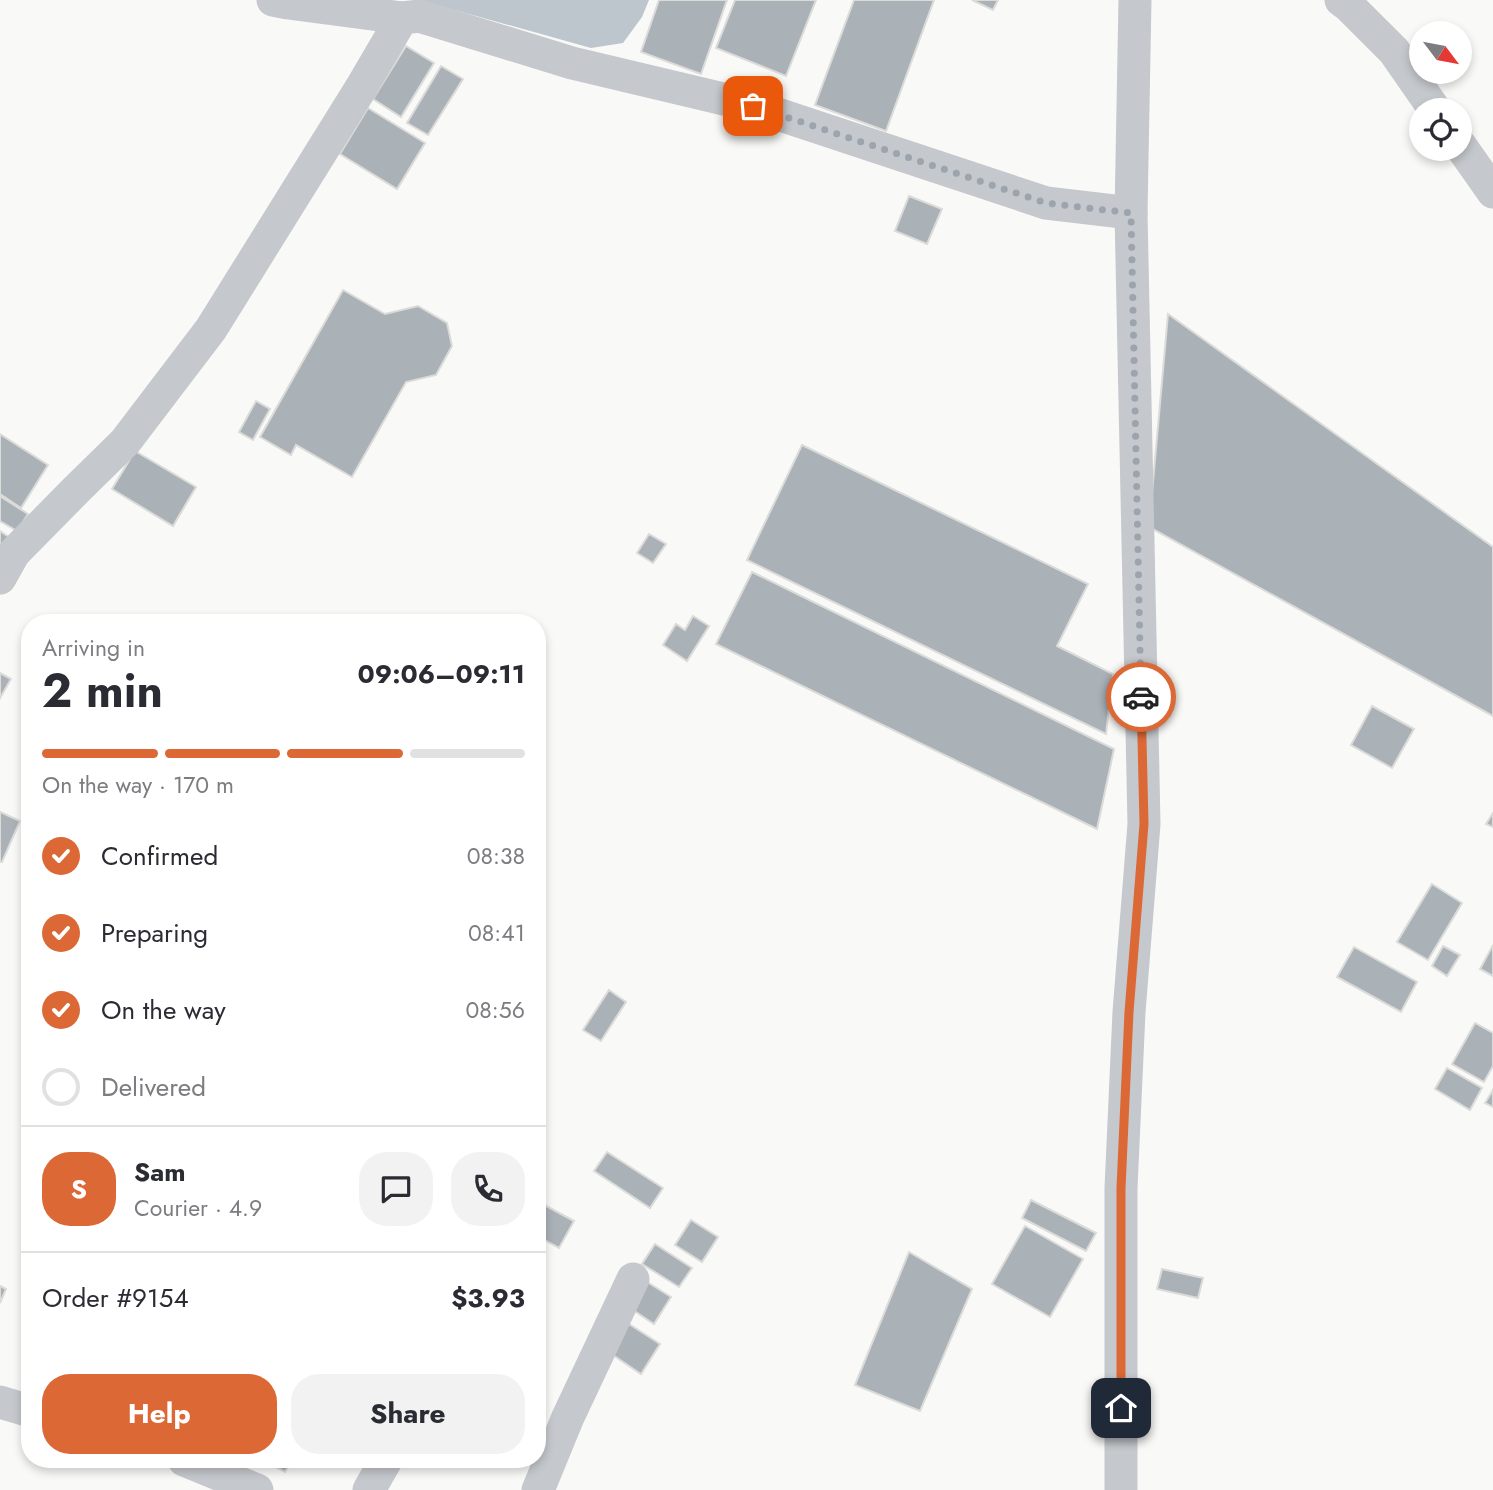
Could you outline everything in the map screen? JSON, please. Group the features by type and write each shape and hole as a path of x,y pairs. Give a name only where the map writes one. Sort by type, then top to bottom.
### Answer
{"street":[{"path":"273,0 288,4 364,6 402,18 419,16 572,63 753,106 1046,203 1131,213"},
{"path":"1121,1490 1121,1188 1129,1012 1144,824 1131,213 1135,0"},
{"path":"1341,0 1394,51 1427,98"},
{"path":"0,578 14,553 125,442 211,329 402,18"},
{"path":"1471,161 1493,192"},
{"path":"538,1490 568,1417 633,1279"},
{"path":"0,1402 21,1408"},
{"path":"207,1468 257,1490"},
{"path":"369,1490 381,1468"}],"shaded area":[{"path":"419,0 649,0 642,17 623,43 591,48"}],"building":[{"path":"659,0 727,0 701,74 641,52"},
{"path":"735,0 816,0 786,76 716,48"},
{"path":"854,0 934,0 886,131 815,105"},
{"path":"972,0 998,0 993,10"},
{"path":"406,46 434,63 401,117 373,99"},
{"path":"441,66 463,79 428,135 407,123"},
{"path":"368,108 425,143 397,189 340,154"},
{"path":"909,196 942,209 927,244 895,231"},
{"path":"343,290 385,314 418,306 447,323 452,346 436,375 406,382 352,477 296,445 291,455 260,437"},
{"path":"1168,314 1493,547 1493,716 1149,527"},
{"path":"256,401 270,409 253,440 239,432"},
{"path":"0,434 48,465 21,508 0,494"},
{"path":"802,445 1088,584 1057,646 1113,674 1106,734 747,560"},
{"path":"135,451 196,487 173,526 112,489"},
{"path":"0,496 28,514 17,531 0,521"},
{"path":"0,531 15,541 0,565"},
{"path":"649,534 666,544 653,563 637,553"},
{"path":"752,572 1114,749 1097,829 716,644"},
{"path":"693,616 709,626 687,661 663,645 676,624 685,630"},
{"path":"0,673 11,679 0,698"},
{"path":"1372,706 1414,729 1392,768 1351,745"},
{"path":"0,812 20,821 2,862 0,862"},
{"path":"1493,813 1493,827 1486,824"},
{"path":"1432,884 1462,903 1428,960 1397,942"},
{"path":"1493,945 1493,976 1480,969"},
{"path":"1443,946 1460,955 1447,976 1432,966"},
{"path":"1354,947 1417,982 1401,1012 1337,977"},
{"path":"609,990 626,1002 601,1041 583,1030"},
{"path":"1475,1023 1493,1033 1493,1066 1484,1082 1452,1064"},
{"path":"1447,1068 1482,1088 1470,1110 1435,1089"},
{"path":"1493,1090 1493,1107 1485,1103"},
{"path":"607,1152 663,1188 650,1208 594,1171"},
{"path":"1031,1200 1096,1233 1086,1251 1022,1218"},
{"path":"546,1206 574,1221 559,1248 546,1241"},
{"path":"691,1220 718,1237 702,1262 675,1245"},
{"path":"1025,1226 1083,1259 1050,1317 992,1284"},
{"path":"655,1244 692,1268 679,1287 642,1264"},
{"path":"909,1252 972,1289 920,1411 855,1385"},
{"path":"1162,1269 1203,1278 1198,1298 1157,1289"},
{"path":"644,1280 671,1297 654,1324 627,1306"},
{"path":"0,1286 6,1289 0,1303"},
{"path":"629,1324 660,1344 641,1374 610,1353"}],"way so far":[{"path":"753,106 1046,203 1131,213 1141,697"}],"route":[{"path":"1121,1408 1121,1188 1129,1012 1144,824 1141,697"}]}
